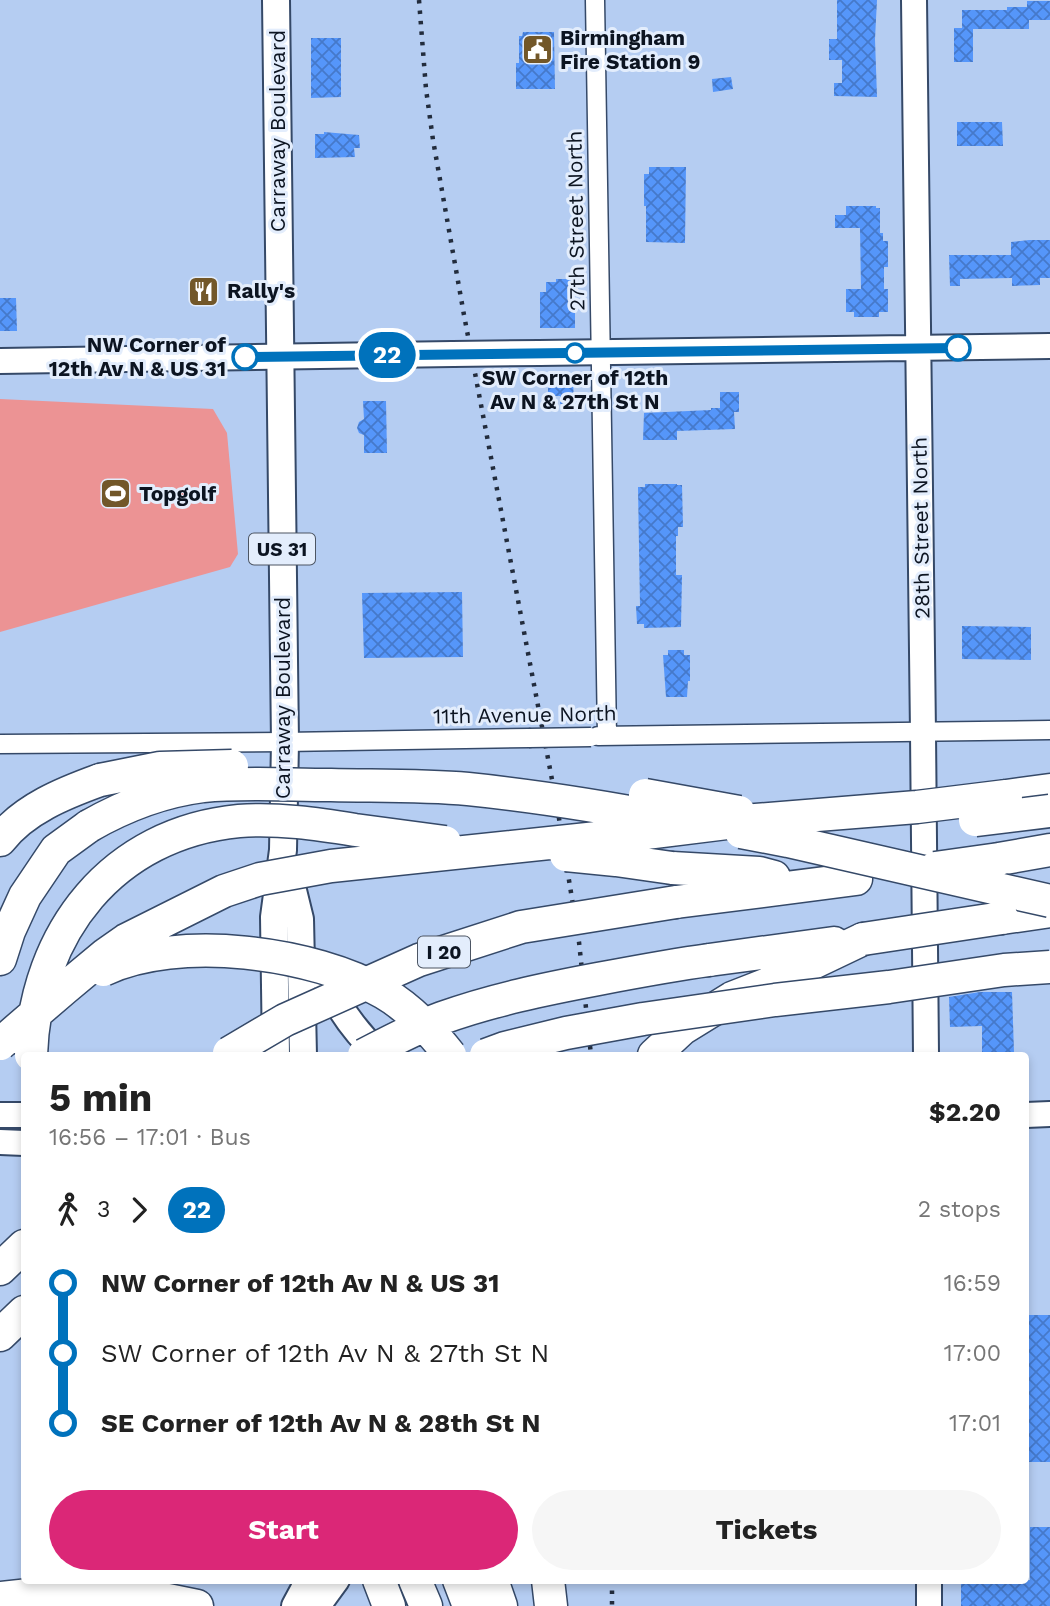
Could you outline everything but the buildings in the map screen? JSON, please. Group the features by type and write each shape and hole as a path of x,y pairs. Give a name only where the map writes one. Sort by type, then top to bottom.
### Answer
{"highway":[{"path":"0,840 31,812 62,794 100,780 141,771 179,767 427,768 510,773 737,811 841,825 889,828 1050,811"},
{"path":"0,959 25,896 56,850 112,813 151,798 202,786 236,784 466,789 630,812 788,841 1050,901"},
{"path":"0,1044 126,940 225,891 260,879 331,866 743,821 917,807 1050,790"},
{"path":"31,1052 32,1030 47,967 75,914 94,890 143,850 176,836 209,827 240,821 315,824 671,868 760,873 810,885"},
{"name":"I 20","path":"232,1052 285,1020 419,960 522,927 676,902 1050,850"},
{"path":"370,1052 442,1018 543,989 667,966 1050,911"},
{"path":"657,1052 682,1029 732,998 774,982 863,939"},
{"path":"64,989 110,967 167,952 211,950 264,955 332,971 356,979 383,993 410,1010 448,1052"},
{"path":"494,1052 566,1033 643,1020 1004,970 1050,967"},
{"path":"0,1269 21,1249"},
{"path":"0,1335 21,1315"},
{"path":"0,1349 21,1335"},
{"path":"381,1584 389,1606"},
{"path":"417,1584 426,1606"},
{"path":"493,1584 501,1606"},
{"path":"548,1584 551,1606"},
{"path":"567,1584 567,1606"},
{"path":"0,1598 66,1591 143,1595 197,1606"}],"main road":[{"name":"Carraway Boulevard","path":"275,1052 274,917 283,850 285,742 276,0"},
{"name":"Carraway Boulevard","path":"283,850 300,919 303,1052"},
{"path":"300,919 332,994 358,1034 377,1052"}],"street":[{"name":"27th Street North","path":"595,0 601,352 599,736"},
{"name":"28th Street North","path":"914,0 926,1052"},
{"path":"0,361 1050,346"},
{"name":"11th Avenue North","path":"0,744 1050,730"},
{"path":"1029,1115 1050,1114"},
{"path":"0,1115 21,1115"},
{"path":"0,1142 21,1143"},
{"path":"294,1606 306,1584"},
{"path":"318,1606 334,1584"},
{"path":"929,1584 929,1606"}],"shaded area":[{"name":"Topgolf","path":"0,399 213,409 227,433 238,554 230,567 0,632"}],"railway":[{"path":"419,0 433,140 557,806 579,942 591,1052"},
{"path":"612,1584 612,1606"}],"bus line":[{"name":"22","path":"245,357 958,348"}],"place":[{"name":"Birmingham Fire Station 9","path":"537,50"},
{"name":"Rally's","path":"204,291"},
{"name":"SW Corner of 12th Av N & 27th St N","path":"575,353"},
{"name":"NW Corner of 12th Av N & US 31","path":"245,357"},
{"name":"Topgolf","path":"116,494"}]}
